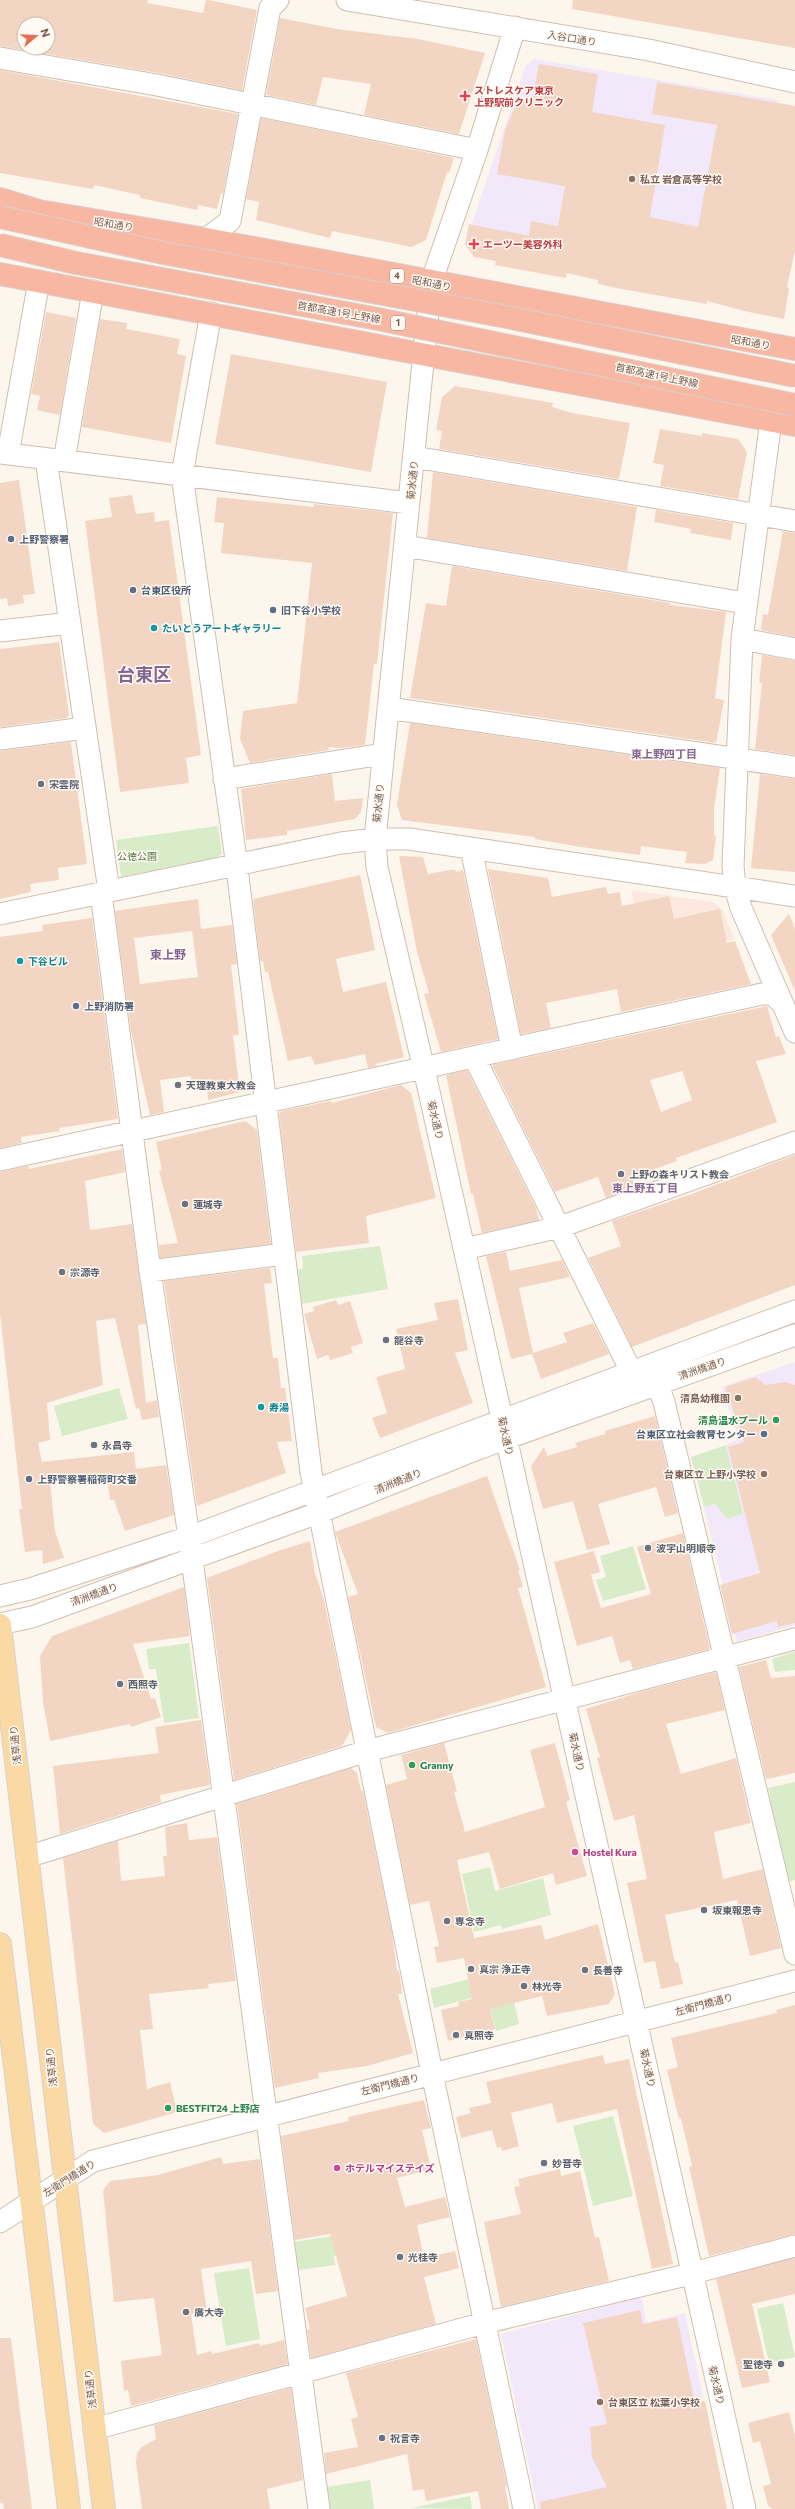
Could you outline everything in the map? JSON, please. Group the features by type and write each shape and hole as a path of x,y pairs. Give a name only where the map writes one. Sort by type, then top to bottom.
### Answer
{"highway":[{"name":"昭和通り","path":"0,199 39,211 206,239 431,283 794,346"},
{"path":"0,217 162,252 507,317 795,376"},
{"name":"首都高速1号上野線","path":"0,245 76,263 580,359 795,405"},
{"path":"0,274 795,425"}],"main road":[{"name":"浅草通り","path":"0,1624 104,2509"},
{"path":"0,1944 69,2509"}],"street":[{"path":"206,239 230,221 270,8 278,0"},
{"name":"入谷口通り","path":"347,0 649,50 795,82"},
{"name":"菊水通り","path":"515,27 477,150 431,283 375,839 377,867 424,1068 566,1700 745,2509"},
{"path":"0,58 157,85 477,150"},
{"path":"39,281 4,454 409,502"},
{"path":"93,291 55,460 70,623 85,728 132,1131 150,1271 189,1537 300,2373 320,2509"},
{"path":"211,313 182,475 236,865 314,1491 432,2073 524,2509"},
{"path":"771,420 757,514 742,639 736,758 733,866 735,887 741,908 795,1032"},
{"path":"414,457 795,521"},
{"path":"405,546 746,603"},
{"path":"0,631 70,623"},
{"path":"742,639 795,649"},
{"path":"388,708 795,767"},
{"path":"0,739 85,728"},
{"path":"224,779 383,754"},
{"path":"0,914 340,843 375,839 409,839 795,896"},
{"path":"471,848 512,1049"},
{"path":"0,1160 762,994 772,994 782,1003"},
{"path":"474,1057 560,1227 630,1371"},
{"path":"464,1249 560,1227 795,1142"},
{"path":"150,1271 284,1254"},
{"name":"清洲橋通り","path":"0,1624 32,1617 318,1513 630,1371 795,1312"},
{"name":"清洲橋通り","path":"0,1596 30,1589 189,1537 314,1491 504,1429 657,1383 795,1335"},
{"path":"657,1383 664,1402 795,1954"},
{"path":"27,1857 367,1751 795,1640"},
{"name":"左衛門橋通り","path":"0,2222 93,2161 266,2115 795,1981"},
{"path":"94,2429 484,2323 692,2274 795,2246"}],"shaded area":[{"name":"私立 岩倉高等学校","path":"534,59 778,100 756,280 471,226 525,67"},
{"path":"631,890 713,902 723,910 734,939 646,958"},
{"name":"台東区立 上野小学校","path":"795,1362 795,1625 737,1642 704,1507 715,1504 723,1511 743,1514 726,1445 739,1439 721,1387"},
{"name":"台東区立 松葉小学校","path":"641,2297 647,2323 685,2313 703,2397 666,2406 686,2509 538,2509 501,2334"}],"green space":[{"name":"公徳公園","path":"218,826 222,854 216,858 121,877 116,840"},
{"path":"380,1246 388,1289 302,1304 298,1270 303,1268 302,1256"},
{"path":"119,1388 128,1419 62,1436 54,1406"},
{"path":"726,1445 743,1514 727,1519 715,1504 704,1507 691,1457"},
{"path":"633,1546 646,1589 603,1601 596,1580 606,1577 600,1556"},
{"path":"189,1643 199,1718 164,1723 156,1669 149,1669 146,1649"},
{"path":"795,1652 795,1670 775,1672 772,1659"},
{"path":"795,1782 795,1880 788,1882 768,1788"},
{"path":"490,1867 495,1891 543,1878 551,1915 502,1929 501,1925 474,1932 462,1874"},
{"path":"507,1969 519,2024 496,2031 482,1976"},
{"path":"481,1976 486,1994 434,2008 430,1989"},
{"path":"613,2116 633,2196 593,2206 573,2126"},
{"path":"365,2231 368,2251 334,2256 335,2265 298,2270 294,2242"},
{"path":"249,2268 260,2339 226,2346 214,2273"},
{"path":"783,2303 795,2357 769,2363 757,2309"},
{"path":"370,2480 374,2509 329,2509 326,2487"},
{"path":"470,2496 472,2509 411,2508"}],"building":[{"path":"0,0 148,0 147,3 203,13 206,0 209,0 257,10 242,90 159,73 56,56 56,16 16,16 16,49 0,46"},
{"path":"573,0 795,0 795,48 572,9"},
{"path":"280,18 337,29 418,39 485,53 459,134 364,115 371,84 323,77 316,105 266,95"},
{"name":"私立 岩倉高等学校","path":"539,64 598,74 592,112 665,125 650,217 698,227 717,125 652,114 657,82 795,106 795,251 787,287 789,288 784,319 744,311 707,301 707,304 616,288 598,284 598,280 567,273 566,278 495,265 496,261 474,257 465,244 469,224 529,236 531,221 558,226 565,186 497,174 505,130 518,100 532,102"},
{"path":"0,70 238,114 223,194 221,193 217,209 198,205 197,210 140,198 140,195 94,185 93,189 0,173"},
{"path":"261,118 454,158 449,173 447,172 426,240 412,247 332,231 330,238 256,220 259,202 246,199"},
{"path":"46,312 76,318 60,415 37,410 40,396 31,394"},
{"path":"100,319 127,323 126,329 180,339 177,354 186,356 171,443 82,427"},
{"path":"231,354 387,382 371,472 215,444"},
{"path":"455,386 553,403 552,407 572,413 630,423 619,479 439,449 442,431 436,430 442,397"},
{"path":"660,429 702,436 702,433 738,439 747,452 738,499 660,486 664,465 653,463"},
{"path":"433,472 637,507 627,571 427,538"},
{"path":"19,480 35,594 23,595 24,603 8,606 7,598 0,599 0,483"},
{"path":"132,495 136,514 154,512 155,522 169,520 201,755 186,758 189,783 120,792 85,521 112,517 109,498"},
{"path":"217,497 314,507 314,504 393,513 377,664 374,664 365,745 341,748 328,747 329,750 250,763 240,739 243,711 297,703 312,563 221,553 224,523 214,522"},
{"path":"656,510 733,523 731,540 690,533 691,529 654,522"},
{"path":"783,531 795,533 795,637 761,630 763,614 768,615"},
{"path":"452,566 670,603 670,605 726,612 715,698 724,700 716,743 410,698 426,603 446,606"},
{"path":"59,642 69,715 67,718 0,727 0,649"},
{"path":"762,655 795,661 795,755 755,749 762,683 759,683"},
{"path":"410,723 720,768 714,809 714,835 716,836 713,860 705,864 685,863 687,852 641,846 640,855 581,847 535,839 535,837 402,820 397,805"},
{"path":"71,742 87,864 58,868 59,880 30,884 31,892 0,899 0,751"},
{"path":"332,774 335,801 363,798 361,812 355,819 287,831 287,835 246,840 241,789"},
{"path":"760,774 795,779 795,872 751,868"},
{"path":"399,856 423,857 428,874 450,870 455,870 456,872 463,870 498,1039 441,1052 424,994 429,993 417,952"},
{"path":"488,869 548,878 552,897 606,887 608,894 620,892 622,906 669,896 674,919 720,909 727,943 735,941 751,984 621,1012 617,989 546,1003 551,1028 521,1034"},
{"path":"360,875 375,950 336,959 343,992 386,982 404,1057 375,1064 377,1066 368,1068 365,1054 315,1065 311,1056 288,1061 268,972 265,972 263,961 260,961 253,899"},
{"path":"198,899 201,929 232,925 237,964 231,965 239,1035 233,1035 240,1092 208,1100 207,1089 193,1091 191,1076 160,1080 164,1112 150,1115 131,1031 115,911","holes":["192,931 198,977 140,984 134,938"]},
{"path":"789,914 795,929 795,991 771,935"},
{"path":"92,918 118,1119 59,1128 60,1131 21,1137 22,1143 0,1148 0,937 43,931 42,925"},
{"path":"767,1006 776,1037 779,1036 786,1054 756,1061 777,1122 676,1158 677,1161 632,1177 635,1187 606,1198 598,1177 555,1192 492,1065","holes":["682,1071 692,1100 661,1112 650,1080"]},
{"path":"467,1070 536,1208 539,1220 482,1233 473,1194 471,1194 446,1075"},
{"path":"401,1085 411,1093 436,1198 366,1216 369,1243 296,1252 279,1114 282,1111 331,1101 332,1103"},
{"path":"245,1121 257,1130 271,1244 160,1258 159,1245 178,1243 159,1171 162,1170 156,1142"},
{"path":"122,1149 125,1172 85,1181 90,1230 132,1224 146,1324 138,1325 146,1403 157,1400 159,1417 142,1420 139,1408 136,1409 115,1318 96,1321 103,1385 47,1403 50,1440 38,1443 42,1462 134,1452 136,1469 166,1465 174,1515 125,1531 114,1500 110,1500 107,1475 50,1481 55,1531 64,1558 43,1564 42,1550 25,1552 19,1509 22,1509 0,1314 0,1172 28,1166 29,1169"},
{"path":"795,1155 795,1285 632,1347 588,1258 621,1246 612,1221 689,1195"},
{"path":"506,1252 510,1271 562,1260 570,1277 519,1288 533,1353 567,1342 563,1333 593,1323 609,1354 541,1379 532,1354 511,1359 486,1256"},
{"path":"270,1268 272,1283 264,1284 273,1358 278,1358 281,1388 285,1388 292,1441 277,1442 286,1473 197,1506 164,1281"},
{"path":"458,1299 468,1350 455,1353 473,1403 380,1438 372,1418 387,1413 376,1377 405,1369 396,1329 438,1320 434,1303"},
{"path":"336,1300 338,1305 350,1301 363,1343 351,1347 353,1353 330,1360 328,1355 317,1359 304,1314 314,1311 313,1307"},
{"name":"台東区立 上野小学校","path":"755,1377 766,1385 785,1382 795,1385 795,1623 778,1627 777,1621 732,1634 720,1585 760,1573 728,1447 744,1442 725,1387"},
{"path":"655,1416 678,1513 665,1517 656,1487 598,1504 610,1544 587,1550 573,1501 543,1509 531,1466 544,1447 547,1456 577,1447 575,1443 605,1434 605,1431"},
{"path":"487,1476 520,1570 518,1570 523,1587 518,1588 546,1687 388,1733 376,1727 348,1597 358,1594 335,1532"},
{"path":"683,1533 710,1649 633,1669 630,1660 620,1663 612,1636 577,1646 554,1562 594,1551 600,1572 591,1575 601,1608 651,1594 637,1547"},
{"path":"310,1541 315,1573 324,1600 351,1730 342,1746 234,1780 207,1578 278,1551"},
{"path":"184,1587 190,1636 133,1644 151,1699 155,1698 161,1717 131,1727 130,1724 50,1741 43,1702 40,1656 52,1636"},
{"path":"766,1660 771,1678 795,1676 795,1773 766,1779 739,1667"},
{"path":"716,1672 725,1710 666,1724 681,1774 736,1758 751,1823 714,1832 723,1879 763,1869 781,1948 750,1956 737,1900 665,1915 675,1963 678,1962 683,1984 661,1989 655,1961 644,1963 627,1883 647,1879 634,1815 614,1821 597,1758 600,1757 586,1709 640,1692"},
{"path":"201,1720 210,1785 160,1795 161,1802 60,1834 53,1766 159,1753 155,1727"},
{"path":"444,1743 457,1792 454,1792 465,1832 545,1807 530,1750 555,1743 570,1800 566,1802 587,1876 556,1885 553,1873 500,1889 489,1852 457,1860 474,1938 541,1925 545,1940 598,1924 615,1994 609,2004 547,2016 542,1996 490,2009 495,2029 448,2041 441,2010 459,2006 458,2002 472,1999 464,1958 437,1963 434,1947 439,1946 429,1901 410,1905 386,1785 407,1779 401,1755"},
{"path":"351,1768 357,1773 361,1791 363,1791 392,1933 397,1971 399,1971 400,1976 402,1994 398,1994 413,2053 367,2066 318,2073 319,2078 275,2088 237,1804"},
{"path":"187,1823 189,1840 217,1837 236,1981 208,1984 209,1988 149,1994 153,2029 140,2030 147,2089 170,2082 177,2112 104,2133 93,2124 63,1858 118,1841 121,1881 165,1876 163,1856 167,1856 165,1827"},
{"path":"795,2005 795,2234 709,2256 689,2167 692,2166 681,2118 679,2119 667,2070 678,2067 671,2038 777,2013 776,2010"},
{"path":"603,2055 605,2064 629,2059 673,2264 652,2269 617,2109 557,2123 552,2103 511,2113 519,2146 502,2151 501,2147 497,2148 492,2130 461,2138 456,2117 471,2113 469,2108 491,2103 486,2082"},
{"path":"424,2100 431,2128 422,2130 431,2169 397,2178 405,2207 445,2197 450,2217 417,2225 424,2258 455,2251 459,2268 424,2277 436,2324 311,2358 307,2330 310,2329 305,2308 347,2296 330,2234 295,2240 281,2136 349,2121 348,2117"},
{"path":"221,2157 223,2164 260,2159 278,2291 256,2294 251,2261 201,2269 207,2312 191,2314 197,2355 211,2351 212,2354 259,2343 260,2346 284,2340 288,2364 131,2406 128,2390 124,2391 121,2361 162,2355 154,2298 114,2302 103,2190 110,2181 158,2175"},
{"path":"560,2169 561,2176 580,2171 595,2238 599,2237 609,2281 501,2307 484,2222 521,2214 514,2187 520,2186 518,2179"},
{"path":"795,2258 795,2294 752,2304 770,2382 742,2388 716,2279"},
{"path":"640,2310 643,2324 677,2317 695,2403 705,2401 727,2509 541,2509 540,2502 607,2487 592,2457 590,2427 607,2424 583,2323"},
{"path":"0,2338 11,2338 32,2509 4,2509 3,2503 0,2503"},
{"path":"476,2339 507,2486 505,2486 509,2509 481,2509 478,2491 426,2501 424,2489 413,2491 407,2454 326,2474 324,2453 358,2447 351,2419 358,2417 346,2373"},
{"path":"291,2388 303,2480 267,2489 270,2509 142,2509 136,2462 137,2453 142,2447 156,2439 154,2425"},
{"path":"789,2412 795,2436 795,2509 773,2509 768,2506 763,2486 771,2484 760,2441 753,2443 748,2423"}],"place":[{"name":"ストレスケア東京 上野駅前クリニック","path":"465,96"},
{"name":"私立 岩倉高等学校","path":"632,179"},
{"name":"エーツー美容外科","path":"474,244"},
{"name":"上野警察署","path":"11,539"},
{"name":"台東区役所","path":"133,590"},
{"name":"旧下谷小学校","path":"273,610"},
{"name":"たいとうアートギャラリー","path":"154,628"},
{"name":"宋雲院","path":"41,784"},
{"name":"下谷ビル","path":"20,961"},
{"name":"上野消防署","path":"76,1006"},
{"name":"天理教東大教会","path":"178,1085"},
{"name":"上野の森キリスト教会","path":"621,1174"},
{"name":"蓮城寺","path":"185,1204"},
{"name":"宗源寺","path":"62,1272"},
{"name":"龍谷寺","path":"386,1340"},
{"name":"清島幼稚園","path":"738,1398"},
{"name":"寿湯","path":"261,1407"},
{"name":"清島温水プール","path":"776,1420"},
{"name":"台東区立社会教育センター","path":"764,1434"},
{"name":"永昌寺","path":"94,1445"},
{"name":"台東区立 上野小学校","path":"764,1474"},
{"name":"上野警察署稲荷町交番","path":"29,1479"},
{"name":"波宇山明順寺","path":"648,1548"},
{"name":"西照寺","path":"120,1684"},
{"name":"Granny","path":"412,1765"},
{"name":"Hostel Kura","path":"575,1852"},
{"name":"坂東報恩寺","path":"704,1910"},
{"name":"専念寺","path":"447,1921"},
{"name":"真宗 浄正寺","path":"471,1969"},
{"name":"長善寺","path":"585,1970"},
{"name":"林光寺","path":"524,1986"},
{"name":"真照寺","path":"456,2035"},
{"name":"BESTFIT24 上野店","path":"168,2108"},
{"name":"妙音寺","path":"544,2163"},
{"name":"ホテルマイステイズ","path":"337,2168"},
{"name":"光桂寺","path":"400,2257"},
{"name":"廣大寺","path":"186,2312"},
{"name":"聖徳寺","path":"781,2364"},
{"name":"台東区立 松葉小学校","path":"600,2402"},
{"name":"祝言寺","path":"382,2438"}],"district":[{"name":"台東区","path":"144,675"},
{"name":"東上野四丁目","path":"664,754"},
{"name":"東上野","path":"168,955"},
{"name":"東上野五丁目","path":"645,1188"}]}
